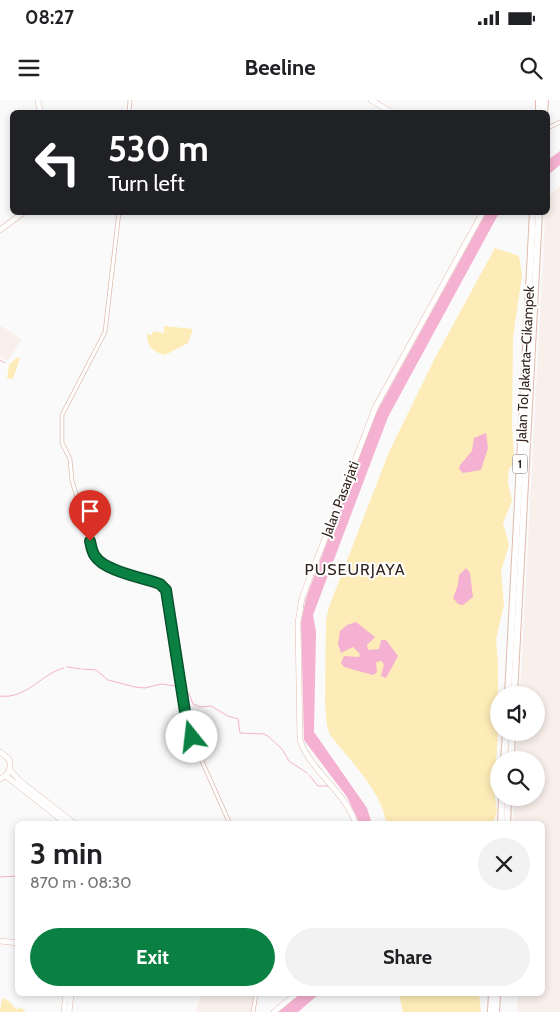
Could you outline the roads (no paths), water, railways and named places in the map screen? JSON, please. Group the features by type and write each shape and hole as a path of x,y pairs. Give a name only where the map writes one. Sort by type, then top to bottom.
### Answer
{"highway":[{"name":"Jalan Tol Jakarta–Cikampek","path":"508,686 533,215"},
{"name":"Jalan Tol Jakarta–Cikampek","path":"514,686 539,215"},
{"path":"525,300 530,278"},
{"path":"522,367 523,398"},
{"path":"501,821 502,806"},
{"path":"507,821 508,806"},
{"path":"490,1012 491,996"},
{"path":"496,1012 499,996"},
{"path":"499,996 500,1012"}],"main road":[{"path":"371,100 388,110"},
{"path":"0,228 16,215"},
{"path":"0,228 20,215"},
{"name":"Jalan Pasarjati","path":"355,821 346,803 305,751 300,740 298,623 300,606 376,406 481,215"},
{"path":"0,752 9,759 10,770 20,781 71,821"},
{"path":"0,779 6,776 10,770"},
{"path":"6,776 63,821"},
{"path":"0,941 15,943"},
{"path":"64,1012 66,996"},
{"path":"69,1012 71,996"},
{"path":"274,1012 294,996"}],"street":[{"path":"119,215 105,332 63,411 62,443 70,459 72,482 96,558 116,570 160,584 166,590 185,712 197,750 229,821"},
{"path":"253,1012 256,996"}],"waterway":[{"path":"0,360 5,363"},
{"path":"67,667 81,669"},
{"path":"0,696 18,694 48,675 64,668"},
{"path":"83,669 96,670 108,680 135,687 145,688 161,684 183,687 188,692 193,704 200,707 211,706 228,716 238,719 240,733 264,734 269,737 282,749 289,761 307,773"},
{"path":"309,775 318,786 329,786"},
{"path":"0,877 15,876"}],"district":[{"name":"PUSEURJAYA","path":"355,569"}]}
